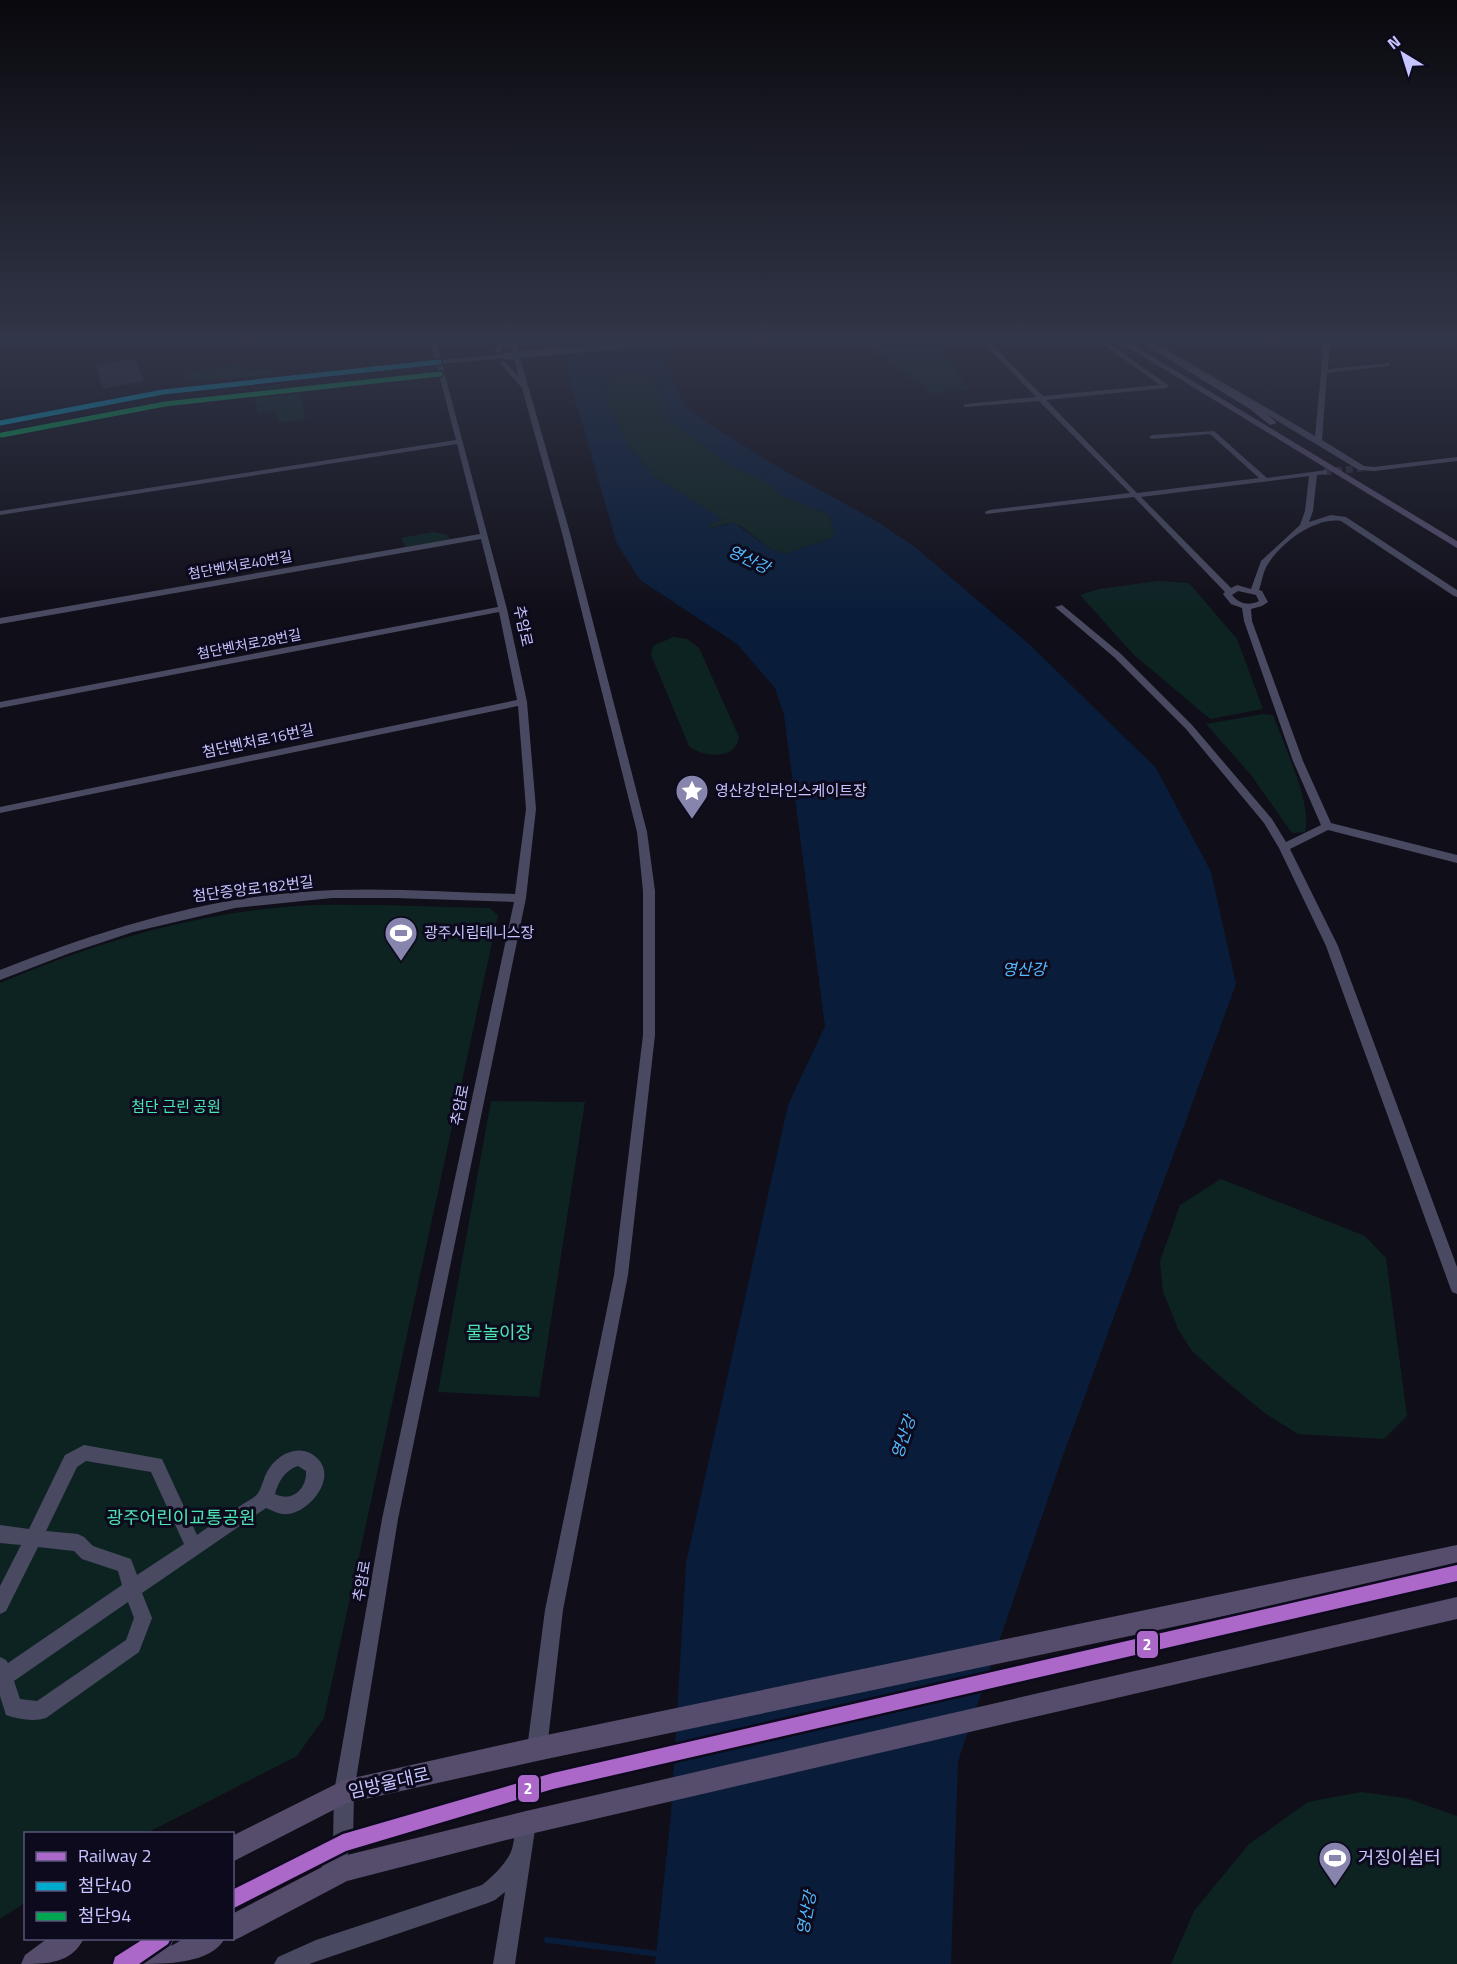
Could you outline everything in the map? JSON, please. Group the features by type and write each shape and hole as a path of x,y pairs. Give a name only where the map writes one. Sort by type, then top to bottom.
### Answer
{"main road":[{"path":"1278,432 1457,536"},
{"path":"1278,432 1457,545"},
{"name":"임방울대로","path":"234,1849 344,1792 547,1747 1457,1556"},
{"path":"234,1927 343,1869 526,1823 1457,1608"},
{"path":"34,1964 67,1940"},
{"path":"151,1964 160,1940"},
{"path":"164,1964 208,1940"}],"street":[{"name":"추암로","path":"328,1877 344,1843 344,1792 390,1519 520,898 531,809 522,702 503,609 456,432"},
{"path":"539,432 642,832 649,891 649,1035 621,1275 554,1610 547,1747"},
{"path":"1075,432 1229,591 1230,600 1246,606 1257,606 1264,602 1263,596 1254,591 1243,588 1229,591"},
{"path":"1152,437 1212,432 1265,480"},
{"path":"1302,432 1362,468 1374,469 1457,459"},
{"path":"1318,441 1319,432"},
{"path":"0,513 459,442"},
{"path":"989,512 1324,472"},
{"path":"1303,526 1309,511 1313,474"},
{"path":"1254,591 1264,562 1284,545 1294,530 1331,517 1344,519 1457,594"},
{"name":"첨단벤처로40번길","path":"0,621 484,536"},
{"path":"1246,606 1248,621 1298,761 1326,826"},
{"path":"1059,607 1119,656 1189,727 1268,821 1284,848 1332,946 1457,1287"},
{"name":"첨단벤처로28번길","path":"0,705 503,609"},
{"name":"첨단벤처로16번길","path":"0,810 522,702"},
{"path":"1284,848 1326,826 1457,859"},
{"name":"첨단중앙로182번길","path":"0,975 56,952 123,929 184,913 270,899 402,894 520,898"},
{"path":"0,1605 70,1461 84,1453 156,1465 194,1546"},
{"path":"0,1534 78,1543 88,1553 125,1565 132,1589 143,1618 133,1646 39,1711 12,1708 1,1674 132,1589 266,1498"},
{"path":"504,1964 526,1823"},
{"path":"285,1964 316,1950 488,1893 501,1882 521,1855"}],"green space":[{"path":"621,432 685,432 727,464 766,482 782,496 828,514 835,532 832,538 785,554 772,550 741,526 729,523 709,528 709,524 722,519 653,476"},
{"path":"433,532 445,534 451,539 405,547 401,538"},
{"path":"1158,581 1189,583 1237,639 1263,709 1210,719 1133,654 1080,595 1099,589"},
{"path":"673,637 687,639 699,648 739,737 737,744 726,753 719,755 702,753 689,746 651,655 653,646"},
{"path":"1263,714 1273,715 1296,774 1305,806 1305,832 1292,833 1251,775 1206,724"},
{"path":"327,905 489,908 498,915 324,1718 297,1756 149,1832 24,1832 24,1904 0,1919 0,983 71,955 182,923 258,910"},
{"name":"물놀이장","path":"491,1101 585,1102 539,1397 438,1392"},
{"path":"1221,1179 1365,1236 1386,1258 1407,1416 1384,1439 1298,1434 1266,1414 1221,1377 1192,1351 1179,1331 1163,1292 1160,1261 1180,1205"},
{"name":"거징이쉼터","path":"1361,1792 1406,1798 1457,1816 1457,1964 1171,1964 1194,1911 1249,1844 1308,1802"}],"water":[{"name":"영산강","path":"584,432 621,432 628,445 653,476 723,519 709,524 709,528 734,523 772,550 785,554 832,538 835,532 828,514 782,496 766,482 727,464 685,432 722,432 771,463 876,521 915,547 1030,645 1156,768 1211,872 1236,984 1061,1461 958,1761 951,1964 655,1964 671,1814 686,1563 788,1105 825,1026 784,715 775,688 737,644 640,580 617,544"}],"waterway":[{"path":"547,1940 659,1954"}],"tunnel":[{"path":"1324,472 1362,468"}],"rail line":[{"name":"2","path":"234,1899 343,1843 553,1781 1457,1573"},
{"name":"2","path":"122,1964 159,1940"}],"transit line":[{"name":"첨단94","path":"2,435 20,432"}],"place":[{"name":"영산강인라인스케이트장","path":"692,820"},
{"name":"광주시립테니스장","path":"401,962"},
{"name":"거징이쉼터","path":"1335,1887"}],"park label":[{"name":"첨단 근린 공원","path":"176,1107"},
{"name":"광주어린이교통공원","path":"181,1518"}]}
